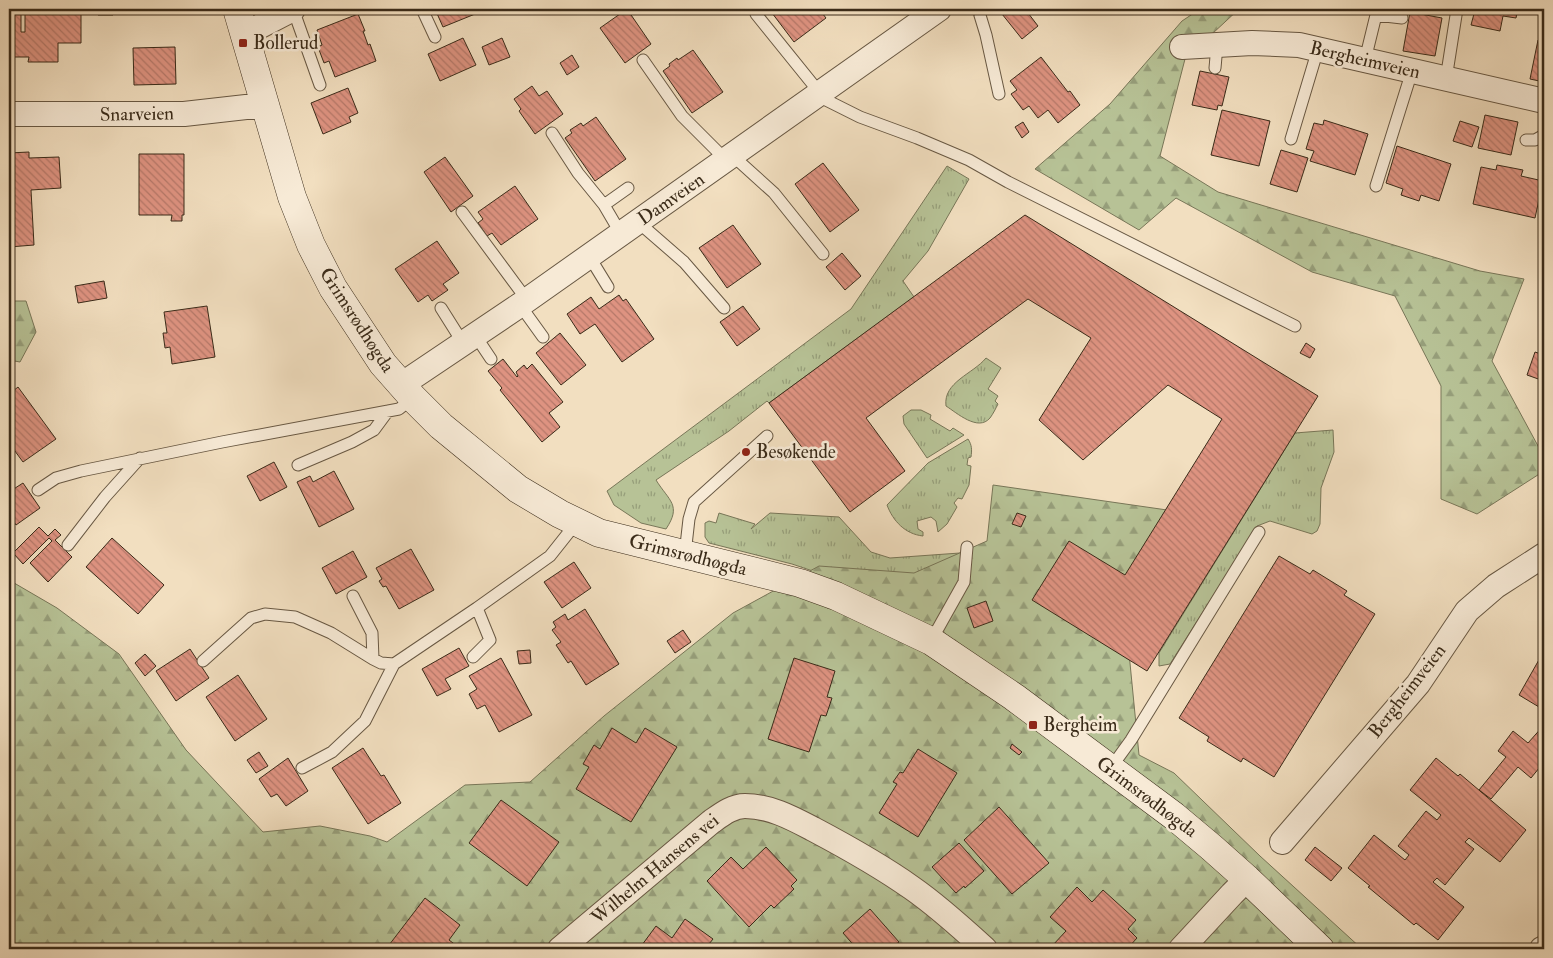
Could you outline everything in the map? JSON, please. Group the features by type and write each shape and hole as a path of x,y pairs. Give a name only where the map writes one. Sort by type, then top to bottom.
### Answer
{"main road":[{"name":"Grimsrødhøgda","path":"237,9 292,197 311,245 333,288 383,364 407,392 441,426 518,489 560,514 599,533 685,556 762,573 836,596 931,641 1014,697 1174,816 1248,880 1320,949"}],"street":[{"path":"245,34 293,9"},
{"name":"Damveien","path":"407,392 469,339 630,228 939,9"},
{"name":"Bergheimveien","path":"1182,47 1216,57 1252,43 1299,45 1544,101"},
{"name":"Snarveien","path":"9,114 184,114 266,106"},
{"name":"Bergheimveien","path":"1282,842 1418,684 1467,611 1496,586 1544,555"},
{"name":"Wilhelm Hansens vei","path":"560,949 711,822 724,812 743,806 761,808 783,814 865,858 913,888 948,915 985,949"},
{"path":"1181,949 1232,894 1248,880"}],"lane":[{"path":"293,9 320,85"},
{"path":"422,9 435,37"},
{"path":"976,9 986,35 998,94"},
{"path":"1446,78 1457,9"},
{"path":"756,14 818,94 860,118 917,138 969,160 1008,182 1295,326"},
{"path":"1365,60 1376,15 1402,18"},
{"path":"1291,140 1318,49"},
{"path":"642,60 682,116 729,158 774,193 823,254"},
{"path":"1376,186 1412,70"},
{"path":"552,133 578,173 604,205 630,228 684,262 724,308"},
{"path":"1526,140 1535,140 1544,135"},
{"path":"604,205 628,188"},
{"path":"462,212 523,302 544,337"},
{"path":"589,256 608,287"},
{"path":"441,308 469,339 491,359"},
{"path":"38,490 56,478 81,471 399,409 407,392"},
{"path":"298,465 352,442 374,430 388,411"},
{"path":"685,556 689,519 694,502 767,436"},
{"path":"68,545 105,497 140,458"},
{"path":"302,768 332,752 365,721 394,664 550,556 577,522"},
{"path":"1110,769 1131,740 1259,532"},
{"path":"931,641 964,582 967,547"},
{"path":"353,596 372,633 373,659"},
{"path":"473,657 490,640 477,608"},
{"path":"203,661 251,618 265,614 295,617 331,633 381,663 394,664"}],"green space":[{"path":"1200,9 1239,9 1185,59 1160,156 1218,192 1480,271 1524,279 1492,361 1544,457 1544,471 1477,514 1441,499 1441,386 1395,296 1312,272 1176,198 1139,230 1035,169 1110,104 1182,21"},
{"path":"947,166 969,179 928,251 903,281 914,297 769,403 767,401 729,431 656,480 672,503 673,514 666,529 641,523 614,505 607,491 851,309"},
{"path":"9,301 26,301 36,332 20,362 9,360"},
{"path":"986,358 1001,368 988,389 998,396 995,401 998,404 990,418 980,423 962,417 946,406 946,398 954,384"},
{"path":"911,410 921,410 931,415 930,419 950,431 953,428 964,435 927,458 904,424 903,416"},
{"path":"1333,430 1334,452 1321,488 1320,524 1317,531 1312,534 1270,521 1257,526 1170,664 1159,666 1159,653 1295,433"},
{"path":"968,439 972,450 967,465 971,466 969,485 962,499 958,498 954,503 957,507 947,524 938,532 936,521 931,517 917,521 918,529 923,532 923,536 905,530 896,521 887,505 928,463"},
{"path":"993,485 1188,513 1129,653 1139,755 1174,773 1260,856 1362,949 9,949 9,580 57,608 119,654 186,750 263,832 320,826 370,836 387,842 465,785 530,782 604,716 733,613 819,566 914,573 987,541"},
{"path":"719,513 755,524 751,529 770,513 839,517 871,552 890,558 960,553 957,578 854,585 792,564 709,543 705,537 705,523 709,521 716,523"}],"building":[{"path":"10,9 21,9 21,32 25,32 25,9 81,9 81,43 58,43 58,62 28,62 29,57 11,57"},
{"path":"98,9 113,9 113,15 98,15"},
{"path":"435,9 479,9 480,12 443,27"},
{"path":"627,9 651,44 625,63 600,28"},
{"path":"769,9 819,9 826,18 794,42"},
{"path":"1009,9 1025,9 1038,26 1022,39 1002,14"},
{"path":"1467,9 1518,9 1516,18 1503,16 1500,31 1471,25 1475,10"},
{"path":"1410,12 1442,18 1435,56 1403,51"},
{"path":"358,14 368,45 370,44 376,61 335,77 329,61 324,63 318,47 322,45 317,30"},
{"path":"463,38 476,65 440,81 428,54"},
{"path":"502,38 510,57 489,65 482,47"},
{"path":"1538,40 1544,41 1544,82 1530,79"},
{"path":"175,47 176,84 134,85 133,48"},
{"path":"693,50 723,92 692,113 663,71 677,58 678,60"},
{"path":"572,55 579,67 567,75 560,63"},
{"path":"1041,57 1080,105 1058,123 1048,110 1038,118 1029,106 1023,110 1011,94 1017,90 1010,81"},
{"path":"1200,71 1229,77 1222,106 1218,105 1217,110 1192,105"},
{"path":"532,86 539,96 547,91 563,114 535,134 519,111 521,109 514,99"},
{"path":"348,88 358,113 349,117 351,122 323,134 311,103"},
{"path":"1222,110 1270,121 1259,166 1211,155"},
{"path":"1485,115 1518,122 1511,155 1478,148"},
{"path":"596,117 626,159 595,181 565,138 572,133 570,130 581,123 583,126"},
{"path":"1324,120 1368,134 1355,175 1310,161 1314,151 1306,149 1314,123 1323,125"},
{"path":"1460,121 1479,127 1472,147 1453,141"},
{"path":"1023,122 1029,132 1022,138 1015,127"},
{"path":"1397,146 1451,164 1439,201 1421,195 1419,201 1401,195 1403,189 1386,183"},
{"path":"1281,150 1308,158 1297,192 1270,184"},
{"path":"29,152 29,158 59,157 61,188 31,190 34,245 9,247 9,153"},
{"path":"139,154 184,154 184,215 182,215 182,221 171,221 172,215 139,215"},
{"path":"445,157 473,196 451,212 424,172"},
{"path":"823,163 859,210 830,232 795,184"},
{"path":"1497,165 1523,170 1521,176 1543,181 1535,218 1473,204 1481,167 1496,170"},
{"path":"515,186 538,219 501,245 492,233 487,236 478,223 483,219 478,212"},
{"path":"1025,215 1318,396 1147,671 1032,600 1069,541 1125,575 1222,419 1168,385 1083,460 1039,420 1091,338 1028,299 866,418 905,471 850,512 769,403"},
{"path":"733,225 761,264 727,288 699,248"},
{"path":"437,241 459,273 443,284 448,290 432,301 428,295 418,302 395,269"},
{"path":"842,253 861,276 845,290 826,267"},
{"path":"104,281 107,298 78,303 75,286"},
{"path":"619,295 623,301 626,299 654,339 622,362 595,324 580,334 567,314 591,297 599,309"},
{"path":"207,306 215,357 172,364 170,347 165,348 163,333 167,333 164,312"},
{"path":"743,306 760,329 737,346 720,322"},
{"path":"560,333 586,365 561,385 536,353"},
{"path":"1306,343 1315,349 1310,358 1300,353"},
{"path":"1535,352 1544,355 1544,381 1527,375"},
{"path":"503,359 517,377 516,372 524,365 527,369 532,364 563,402 549,413 560,427 542,442 500,390 502,388 488,371"},
{"path":"9,385 13,391 18,387 56,439 23,462 9,443"},
{"path":"274,462 287,487 260,501 247,476"},
{"path":"334,471 354,509 319,527 297,482 310,476 313,482"},
{"path":"23,483 40,508 16,525 9,514 9,492"},
{"path":"1017,513 1026,516 1021,527 1012,524"},
{"path":"39,527 48,536 55,529 61,535 55,540 72,557 48,582 30,563 52,541 49,538 23,564 13,553"},
{"path":"112,538 164,585 138,614 86,567"},
{"path":"411,549 434,590 399,609 386,586 383,587 379,581 382,579 376,568"},
{"path":"353,551 367,577 336,594 322,568"},
{"path":"1279,556 1310,574 1313,570 1347,591 1344,595 1375,614 1274,777 1243,758 1241,762 1207,741 1209,737 1179,718"},
{"path":"574,562 591,588 562,608 544,582"},
{"path":"986,601 993,621 974,628 967,608"},
{"path":"585,609 619,664 586,685 571,661 568,663 556,645 561,642 552,630 556,627 553,622 565,614 568,620"},
{"path":"683,630 691,642 675,653 667,641"},
{"path":"459,648 469,666 445,679 451,689 437,696 422,669"},
{"path":"190,649 209,678 176,701 156,671"},
{"path":"530,650 531,663 519,664 517,651"},
{"path":"145,654 156,666 145,676 135,663"},
{"path":"501,658 532,715 499,732 485,705 477,709 469,694 477,689 469,676"},
{"path":"794,658 835,671 827,697 832,698 826,716 821,715 809,752 768,739"},
{"path":"1540,658 1544,661 1544,710 1519,695"},
{"path":"238,675 267,719 235,741 206,697"},
{"path":"1544,725 1544,747 1539,752 1544,756 1544,762 1531,778 1518,767 1491,799 1479,790 1506,757 1498,751 1513,731 1528,743"},
{"path":"612,728 636,743 645,728 677,747 631,822 576,789 589,767 583,764 594,745 600,749"},
{"path":"1012,744 1022,752 1019,755 1010,748"},
{"path":"363,748 381,776 384,775 401,803 368,824 332,768"},
{"path":"918,749 957,773 918,837 879,813 897,784 893,782 900,772 903,773"},
{"path":"259,752 268,766 256,773 247,760"},
{"path":"288,758 308,791 286,806 277,794 271,797 259,779"},
{"path":"1436,758 1458,776 1460,774 1526,830 1500,862 1469,838 1465,842 1474,849 1445,885 1437,878 1433,882 1464,907 1438,940 1416,923 1414,925 1348,868 1374,835 1405,860 1409,855 1398,846 1426,811 1437,820 1441,815 1410,790"},
{"path":"501,800 559,842 527,886 469,843"},
{"path":"999,807 1049,863 1012,894 964,840"},
{"path":"959,843 984,871 965,888 964,886 956,893 932,867"},
{"path":"766,847 797,880 791,886 794,889 774,908 771,905 749,927 707,881 731,857 743,869"},
{"path":"1315,847 1342,868 1331,881 1305,860"},
{"path":"1077,887 1092,902 1103,890 1136,920 1128,929 1137,938 1127,949 1055,949 1052,946 1066,931 1050,917"},
{"path":"425,898 460,925 449,940 457,946 454,949 386,949"},
{"path":"870,909 899,942 890,949 857,949 843,933"},
{"path":"685,919 713,939 705,949 639,949 656,926 672,938"}],"place":[{"name":"Bollerud","path":"243,43"},
{"name":"Besøkende","path":"746,452"},
{"name":"Bergheim","path":"1033,725"}]}
